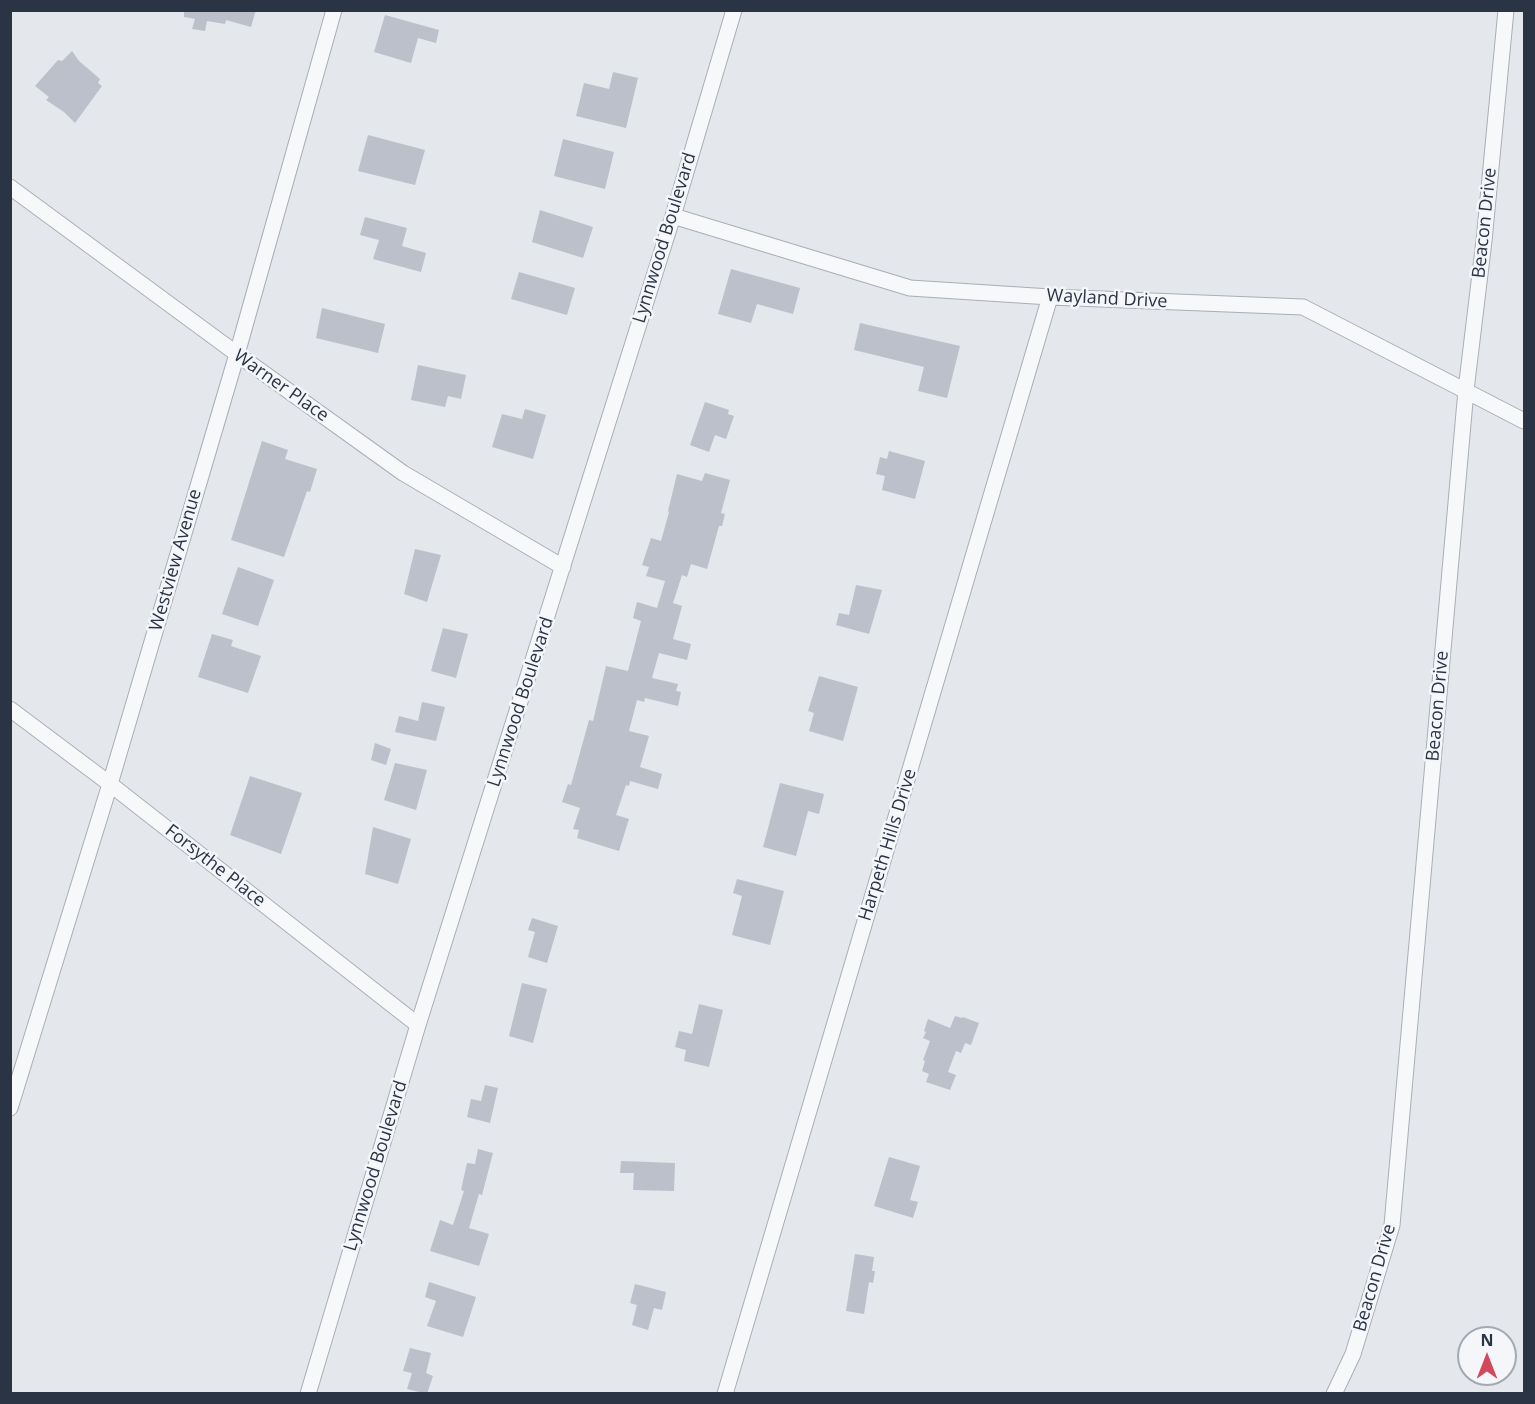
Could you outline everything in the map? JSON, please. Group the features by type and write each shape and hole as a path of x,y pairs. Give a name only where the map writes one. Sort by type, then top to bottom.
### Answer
{"street":[{"name":"Westview Avenue","path":"10,1108 110,784 237,354 334,10"},
{"name":"Lynnwood Boulevard","path":"308,1394 418,1025 673,216 734,10"},
{"name":"Beacon Drive","path":"1334,1394 1353,1354 1392,1225 1466,390 1484,241 1506,10"},
{"name":"Warner Place","path":"10,187 403,473 563,567"},
{"name":"Wayland Drive","path":"673,216 910,288 1050,297 1303,308 1524,421"},
{"name":"Harpeth Hills Drive","path":"725,1394 1050,297"},
{"name":"Forsythe Place","path":"10,709 110,784 418,1025"}],"building":[{"path":"184,10 256,10 251,27 226,20 225,24 207,21 205,31 192,29 195,19 184,17"},
{"path":"385,15 439,30 436,43 418,38 411,63 374,52"},
{"path":"72,51 79,61 100,79 98,83 102,86 75,123 46,100 49,97 35,86 58,60 62,61"},
{"path":"613,72 638,78 626,128 576,116 584,83 609,89"},
{"path":"368,135 425,150 415,185 358,171"},
{"path":"563,139 614,152 605,189 554,176"},
{"path":"540,210 593,227 583,258 532,242"},
{"path":"365,217 407,228 402,246 426,253 421,272 373,259 379,240 360,235"},
{"path":"731,269 800,288 793,314 757,304 751,323 718,314"},
{"path":"519,272 575,288 567,315 511,299"},
{"path":"322,308 385,324 378,353 316,338"},
{"path":"860,323 960,346 947,398 918,391 924,367 854,350"},
{"path":"418,365 466,375 461,399 448,396 445,407 411,400"},
{"path":"705,402 729,410 728,414 734,416 726,439 715,435 709,452 690,445"},
{"path":"525,409 546,415 533,459 492,447 502,414 522,419"},
{"path":"262,441 288,450 285,459 317,469 284,557 231,540"},
{"path":"889,451 925,461 915,499 882,490 885,476 876,474 880,457 887,459"},
{"path":"705,473 730,480 721,513 725,514 722,526 719,526 707,569 691,564 687,577 682,575 673,603 682,606 673,639 691,644 687,660 659,653 652,678 678,684 676,691 681,692 678,706 645,698 644,702 637,700 629,731 649,736 640,767 662,774 658,789 630,781 629,786 626,785 616,815 629,819 619,851 577,838 579,830 573,829 580,808 562,802 568,784 571,785 589,720 593,721 606,666 628,671 641,621 633,618 637,602 657,608 665,581 646,576 649,567 642,565 651,538 661,541 677,474 702,481"},
{"path":"415,549 441,555 427,602 404,594"},
{"path":"238,567 274,580 258,626 222,614"},
{"path":"856,585 882,590 869,634 836,625 839,613 849,615"},
{"path":"443,628 468,634 456,678 431,671"},
{"path":"212,634 233,640 231,646 261,656 248,693 198,677"},
{"path":"819,676 858,687 843,741 809,731 814,713 808,711"},
{"path":"422,702 445,707 436,741 395,732 399,716 418,721"},
{"path":"375,743 391,749 386,765 371,760"},
{"path":"395,763 427,770 416,810 384,800"},
{"path":"250,776 302,793 281,854 230,835"},
{"path":"780,783 824,794 819,814 808,811 796,856 763,847"},
{"path":"373,827 411,839 398,884 365,874"},
{"path":"737,879 784,891 770,945 732,935 742,896 733,893"},
{"path":"532,918 558,926 547,963 528,957 535,932 528,930"},
{"path":"522,983 547,989 533,1043 509,1036"},
{"path":"699,1004 723,1010 709,1067 684,1061 686,1050 675,1047 679,1031 692,1034"},
{"path":"955,1016 979,1023 971,1045 965,1043 961,1053 956,1051 948,1072 956,1075 950,1090 926,1082 929,1074 922,1071 925,1061 923,1060 930,1041 923,1038 928,1019 950,1028"},
{"path":"485,1085 498,1088 490,1123 467,1117 471,1099 481,1101"},
{"path":"478,1149 493,1153 482,1195 479,1194 469,1228 489,1234 479,1266 430,1251 440,1220 453,1225 464,1191 461,1190 467,1163 475,1164"},
{"path":"889,1157 920,1166 910,1200 918,1202 913,1218 874,1206"},
{"path":"621,1161 675,1163 674,1191 633,1190 634,1173 620,1173"},
{"path":"855,1254 874,1257 873,1283 869,1282 864,1314 846,1311"},
{"path":"429,1282 476,1297 463,1337 427,1326 436,1301 425,1297"},
{"path":"635,1284 666,1292 662,1310 654,1308 648,1330 632,1325 637,1305 630,1303"},
{"path":"410,1348 431,1353 426,1373 433,1376 427,1394 407,1389 412,1373 403,1371"}]}
